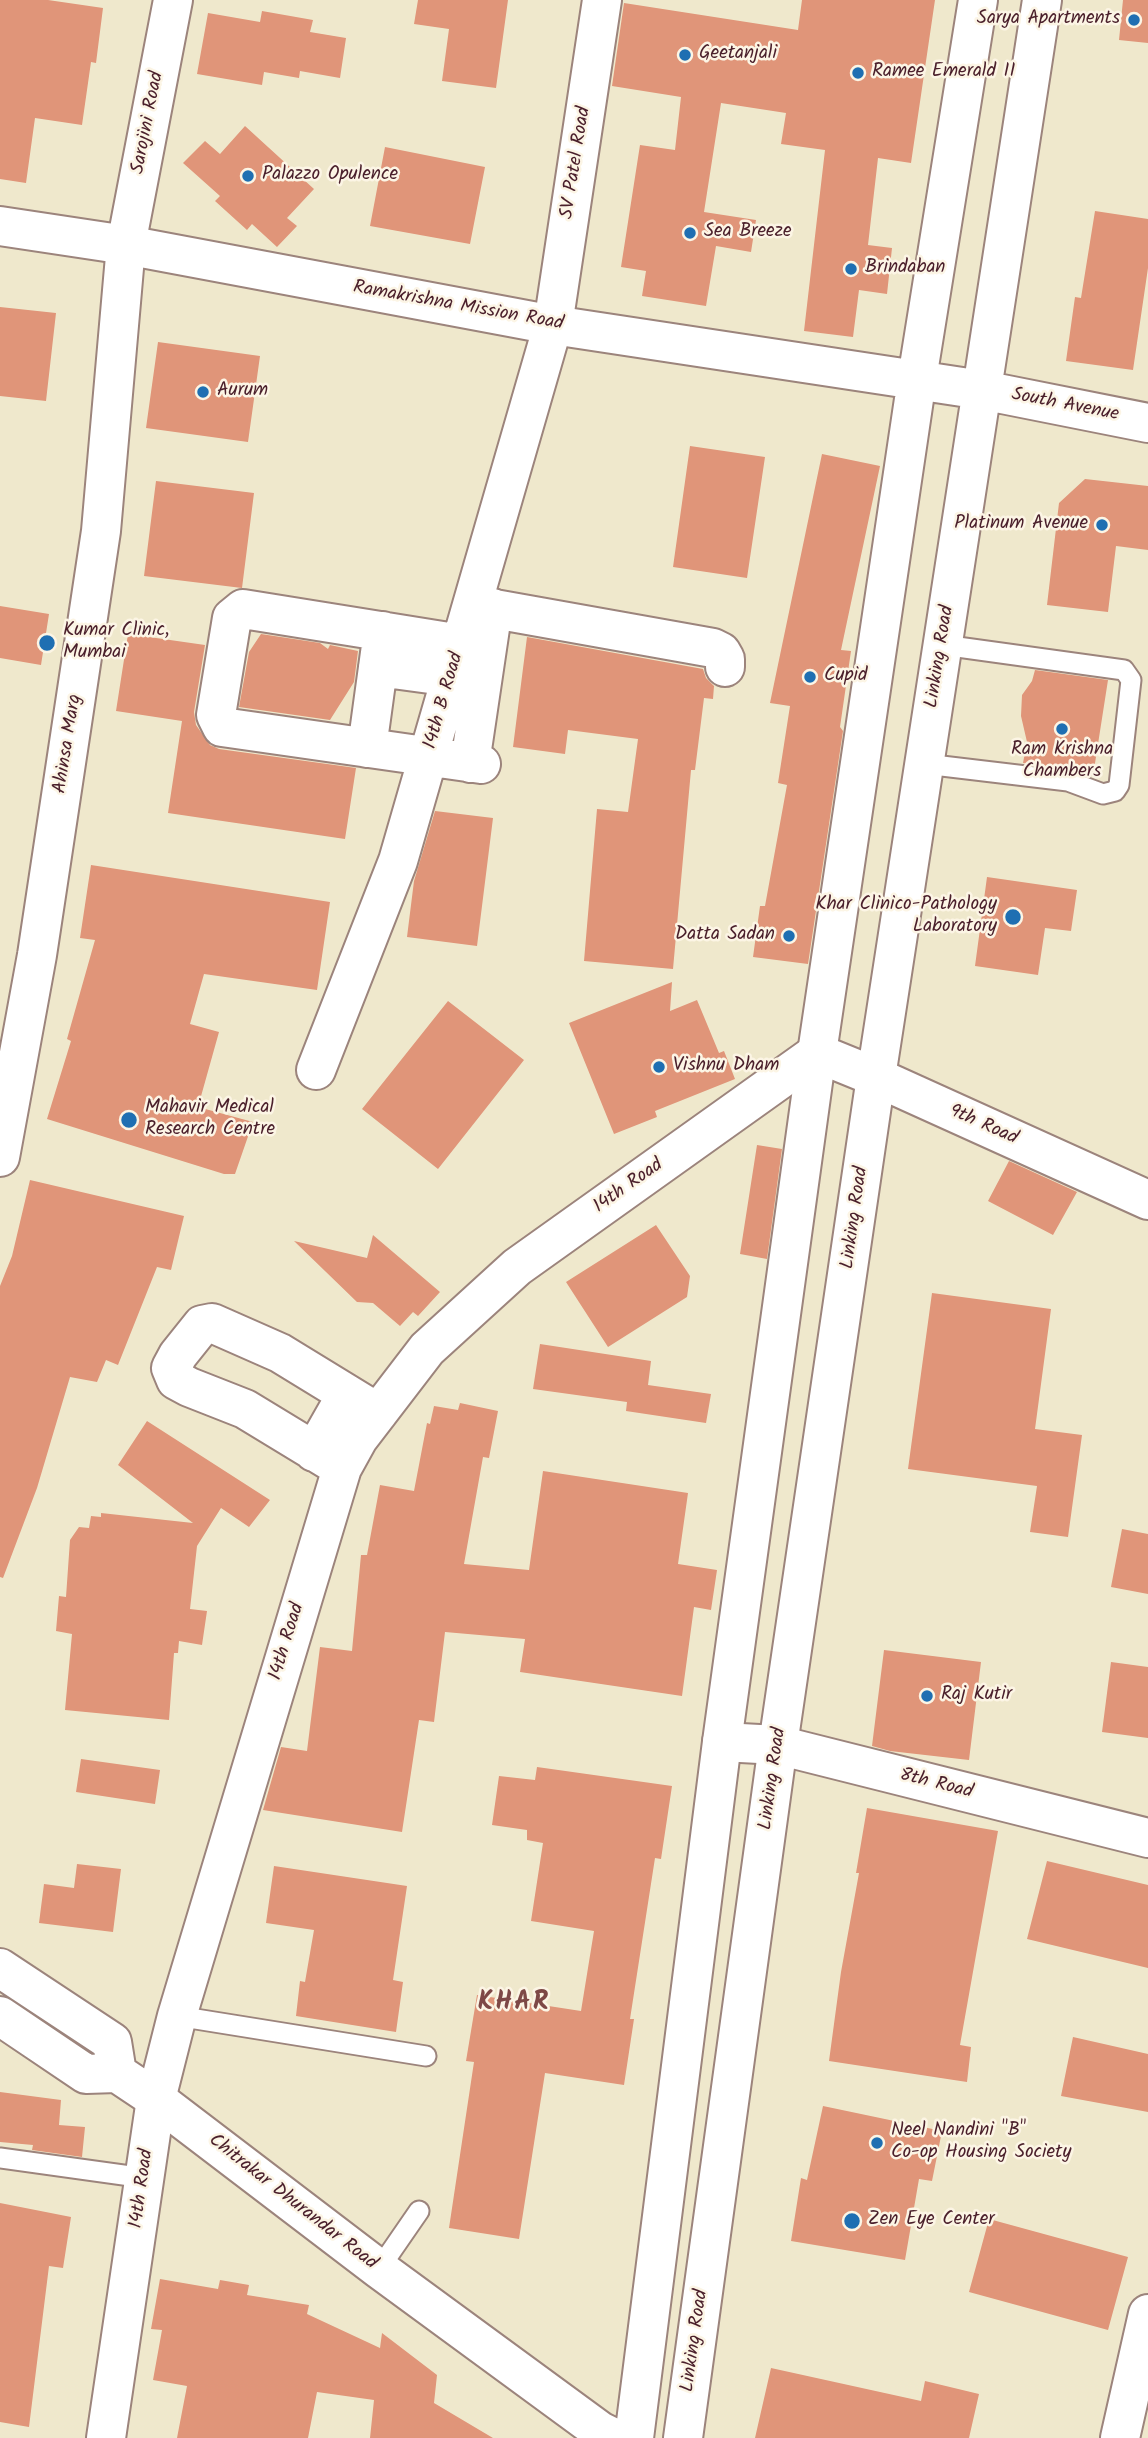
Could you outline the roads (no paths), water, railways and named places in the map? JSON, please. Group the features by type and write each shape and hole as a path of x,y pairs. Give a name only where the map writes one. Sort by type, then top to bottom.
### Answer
{"street":[{"name":"Sarojini Road","path":"126,245 173,0"},
{"name":"SV Patel Road","path":"553,325 602,0"},
{"path":"616,2436 722,1742 817,1053 917,379 978,0"},
{"name":"Linking Road","path":"683,2438 778,1745 876,1077 1042,0"},
{"name":"Ramakrishna Mission Road","path":"0,226 126,245 553,325 982,390"},
{"name":"Ahinsa Marg","path":"0,1157 37,955 101,531 126,245"},
{"name":"14th B Road","path":"316,1070 398,861 456,661 482,606 553,325"},
{"name":"South Avenue","path":"982,390 1148,423"},
{"path":"456,661 381,649 243,609 232,618 216,710 218,722 222,727 475,763 482,606 713,648 722,652 725,667"},
{"path":"367,748 381,649"},
{"name":"9th Road","path":"817,1053 1148,1200"},
{"name":"14th Road","path":"106,2438 156,2099 177,2016 345,1431 427,1349 517,1267 817,1053"},
{"name":"8th Road","path":"722,1742 778,1745 1148,1838"},
{"path":"0,1968 112,2042 117,2073 86,2074 0,2016"},
{"name":"Chitrakar Dhurandar Road","path":"117,2073 156,2099 379,2269 616,2436"},
{"path":"1119,2438 1148,2314"}],"lane":[{"path":"925,764 1068,781 1103,794 1115,791 1119,785 1131,680 1124,670 943,646"},
{"path":"177,2016 426,2056"},
{"path":"0,2158 145,2178"},
{"path":"379,2269 419,2211"}],"place":[{"name":"Sarya Apartments","path":"1134,20"},
{"name":"Geetanjali","path":"685,55"},
{"name":"Ramee Emerald II","path":"858,73"},
{"name":"Palazzo Opulence","path":"248,176"},
{"name":"Sea Breeze","path":"690,233"},
{"name":"Brindaban","path":"851,269"},
{"name":"Aurum","path":"203,392"},
{"name":"Platinum Avenue","path":"1102,525"},
{"name":"Kumar Clinic, Mumbai","path":"47,643"},
{"name":"Cupid","path":"810,677"},
{"name":"Ram Krishna Chambers","path":"1062,729"},
{"name":"Khar Clinico-Pathology Laboratory","path":"1013,917"},
{"name":"Datta Sadan","path":"789,936"},
{"name":"Vishnu Dham","path":"659,1067"},
{"name":"Mahavir Medical Research Centre","path":"129,1120"},
{"name":"Raj Kutir","path":"927,1696"},
{"name":"Neel Nandini \"B\" Co-op Housing Society","path":"877,2143"},
{"name":"Zen Eye Center","path":"852,2221"}],"district":[{"name":"KHAR","path":"514,2005"}]}
